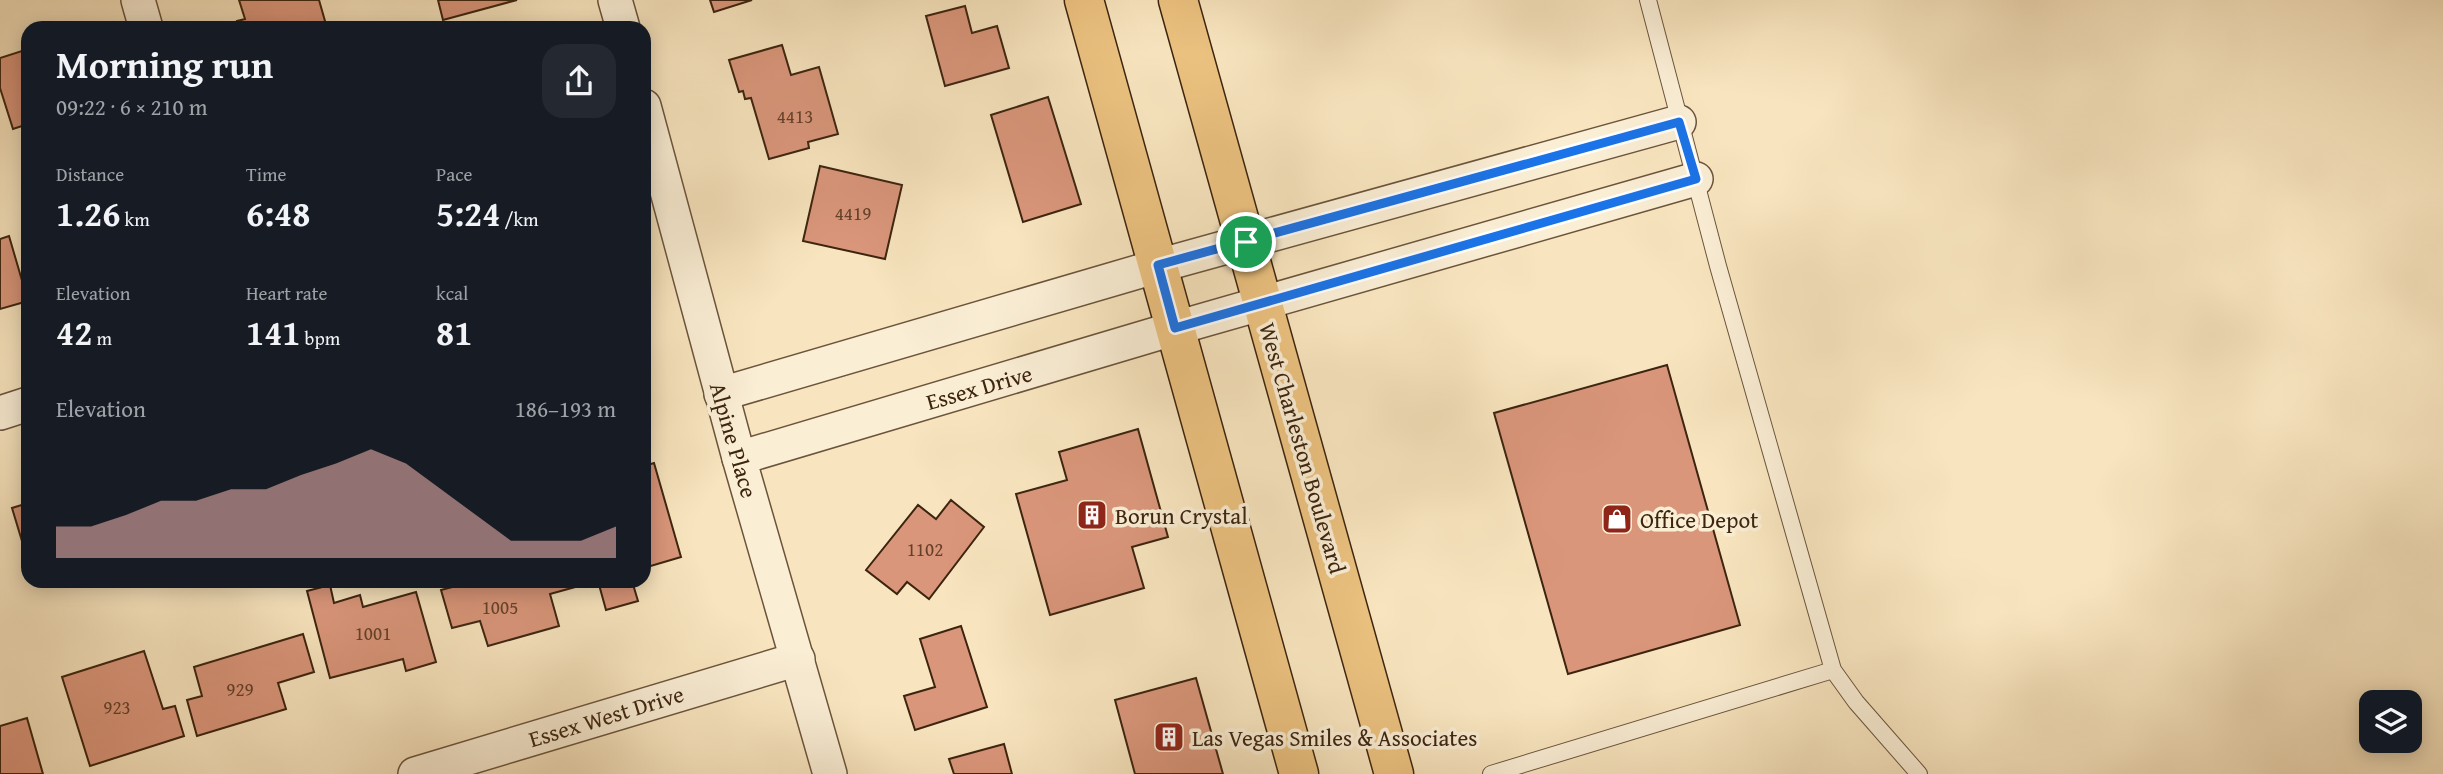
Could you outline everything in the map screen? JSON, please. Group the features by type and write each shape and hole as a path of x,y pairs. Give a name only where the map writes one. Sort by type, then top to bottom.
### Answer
{"main road":[{"path":"1084,0 1299,774"},
{"name":"West Charleston Boulevard","path":"1178,0 1394,774"}],"street":[{"path":"138,0 144,21"},
{"path":"615,0 620,21"},
{"path":"721,394 1158,265 1679,122"},
{"name":"Alpine Place","path":"651,158 658,209 721,394 830,774"},
{"name":"Essex Drive","path":"738,458 1175,328 1696,179"},
{"path":"0,413 21,406"},
{"name":"Essex West Drive","path":"415,774 797,659"}],"lane":[{"path":"1648,0 1679,122 1833,670 1856,702 1919,774"},
{"path":"1491,774 1833,670"}],"building":[{"path":"239,0 319,0 325,21 237,21 245,19"},
{"path":"438,0 517,0 443,20"},
{"path":"710,0 752,0 714,12"},
{"path":"965,6 972,33 997,26 1009,68 945,86 926,16"},
{"path":"782,45 791,75 819,67 838,134 808,142 809,148 769,159 751,98 745,99 743,91 739,92 729,60"},
{"path":"21,51 21,126 13,129 0,88 0,58"},
{"path":"1048,97 1081,204 1023,222 991,115"},
{"path":"820,166 902,185 885,259 803,241"},
{"path":"9,236 21,277 21,303 0,309 0,239"},
{"name":"Office Depot","path":"1667,365 1740,625 1568,674 1494,413"},
{"name":"Borun Crystal","path":"1138,429 1168,537 1132,547 1144,588 1050,615 1016,494 1067,480 1059,452"},
{"path":"654,463 681,557 651,566 651,464"},
{"path":"951,500 984,527 929,599 907,582 897,594 866,570 918,505 936,519"},
{"path":"21,505 21,538 12,508"},
{"path":"331,588 334,603 360,595 363,607 416,592 436,662 406,671 403,659 330,678 307,591"},
{"path":"572,588 550,594 559,626 488,646 480,621 452,628 441,590"},
{"path":"600,588 634,588 638,601 606,610"},
{"path":"961,626 987,707 915,730 904,696 935,687 920,639"},
{"path":"303,634 314,672 278,683 286,709 197,736 187,700 202,696 194,667"},
{"path":"144,651 163,709 175,706 184,736 90,766 62,677"},
{"name":"Las Vegas Smiles & Associates","path":"1196,678 1223,774 1135,774 1115,700"},
{"path":"27,718 43,774 0,774 0,726"},
{"path":"1004,744 1012,774 954,774 949,759"}],"place":[{"name":"Borun Crystal","path":"1092,515"},
{"name":"Office Depot","path":"1617,519"},
{"name":"Las Vegas Smiles & Associates","path":"1169,737"}],"route":[{"path":"1679,122 1696,179 1175,328 1158,265 1246,242 1679,122"}]}
